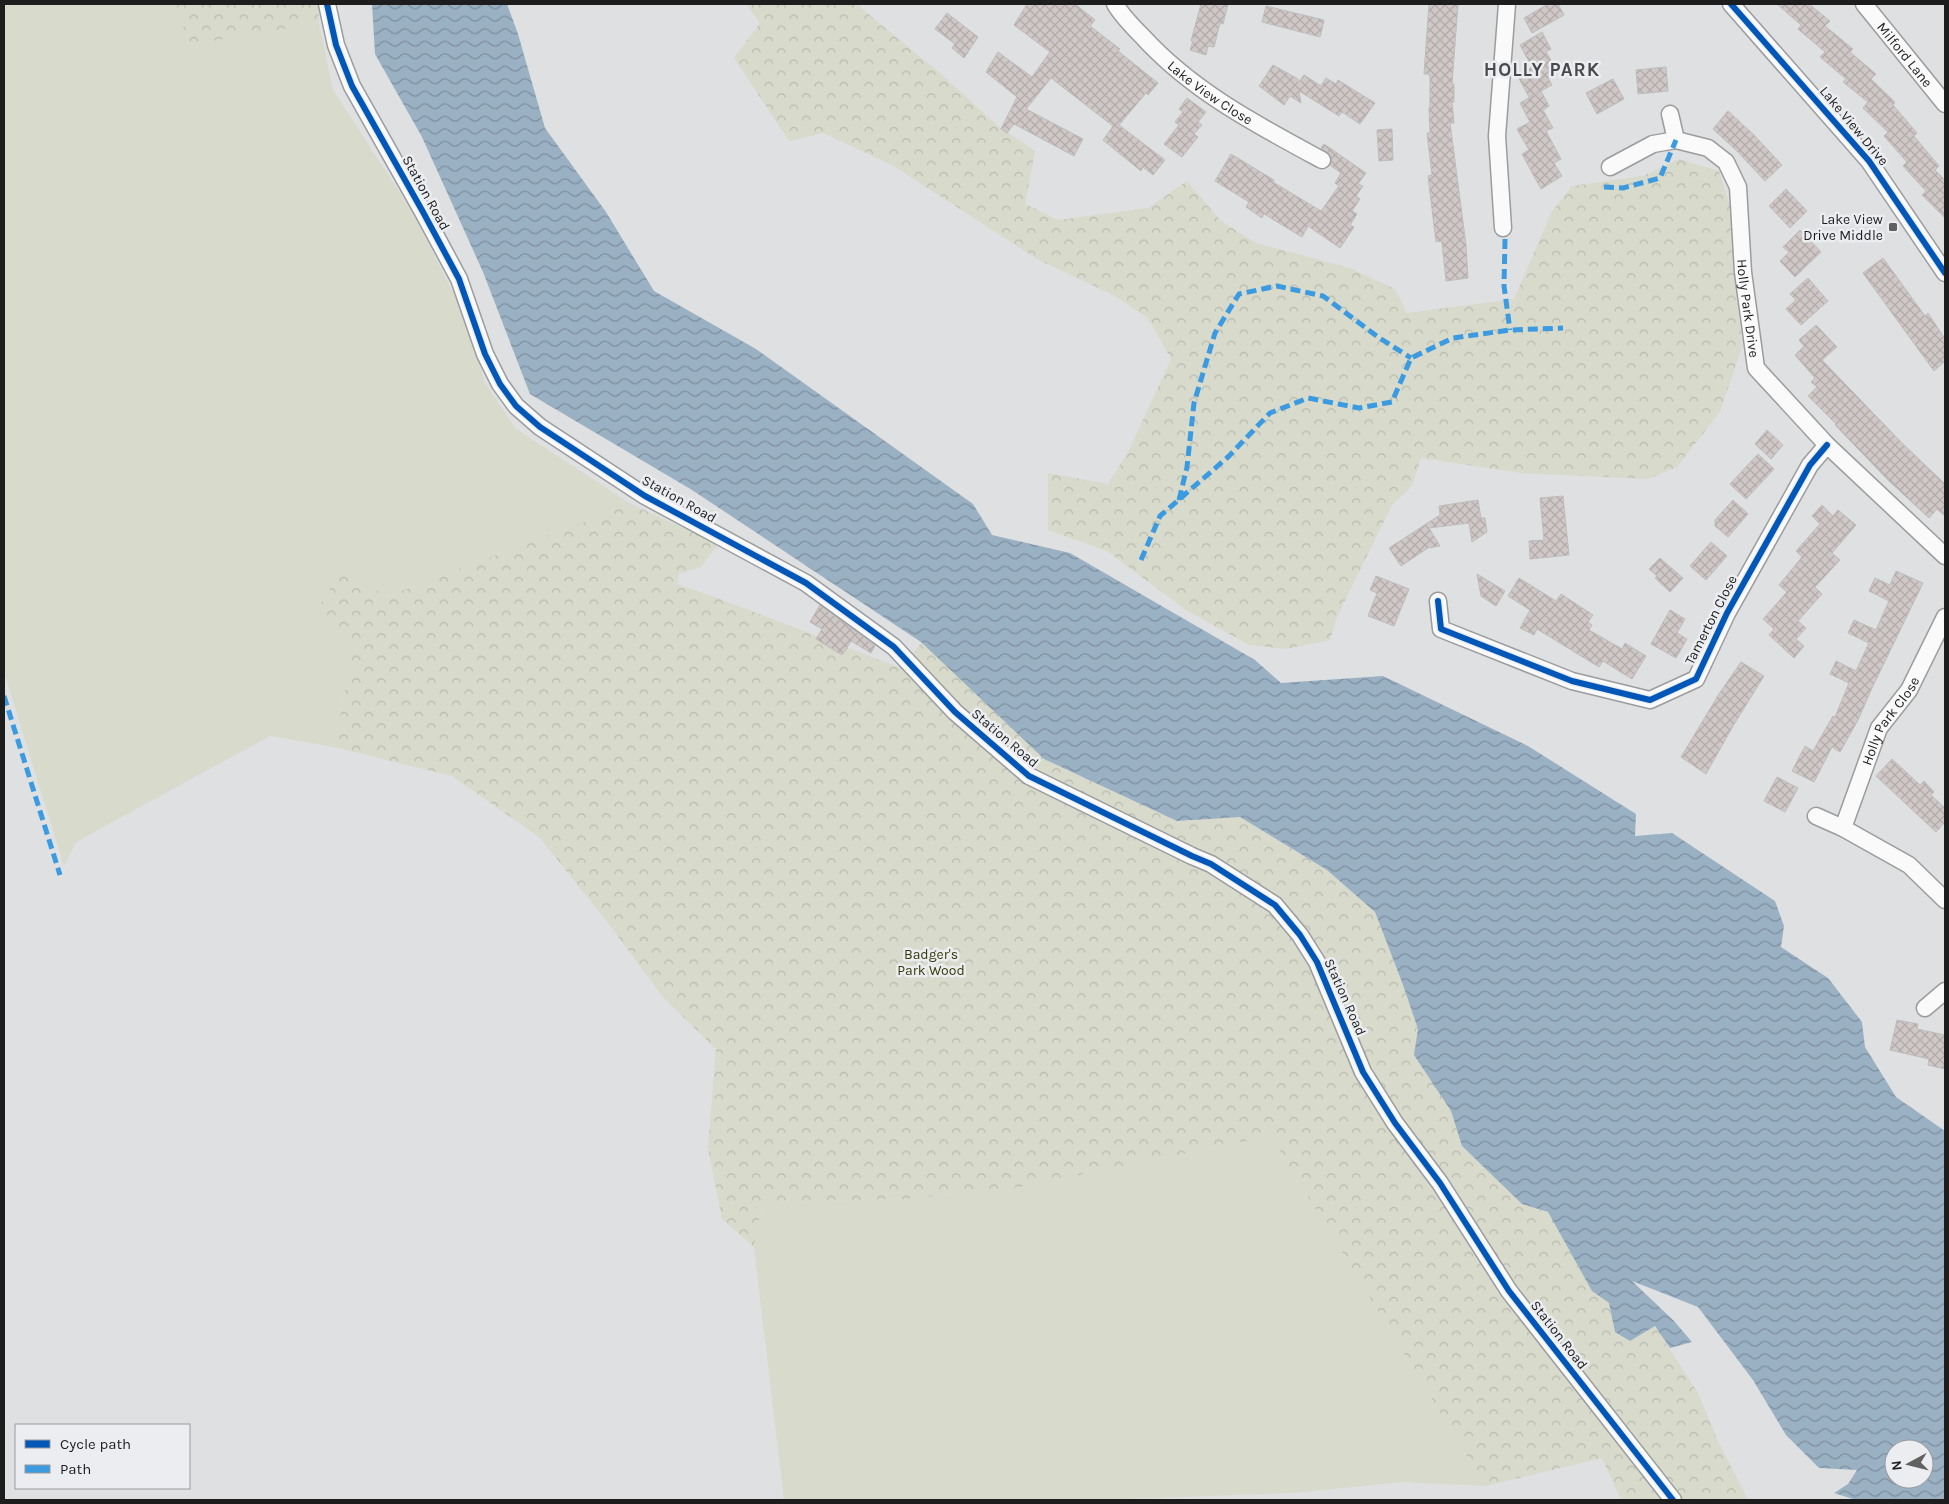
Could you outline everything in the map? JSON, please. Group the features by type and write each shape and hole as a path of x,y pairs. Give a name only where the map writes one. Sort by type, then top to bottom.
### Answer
{"street":[{"name":"Station Road","path":"327,4 336,44 352,86 459,279 485,354 500,384 516,406 540,427 645,496 814,589 894,647 954,712 1029,776 1211,864 1275,905 1300,935 1317,962 1363,1072 1395,1123 1440,1184 1509,1291 1673,1500"},
{"name":"Lake View Close","path":"1115,4 1156,52 1187,79 1233,111 1322,160"},
{"path":"1503,228 1497,136 1507,4"},
{"name":"Lake View Drive","path":"1731,4 1869,160 1945,273"},
{"name":"Milford Lane","path":"1864,4 1945,104"},
{"path":"1670,114 1676,140"},
{"name":"Holly Park Drive","path":"1610,167 1653,144 1676,140 1708,148 1726,162 1738,187 1743,272 1756,368 1827,445 1945,556"},
{"name":"Tamerton Close","path":"1438,601 1441,629 1572,681 1650,700 1696,679 1727,613 1810,465 1827,445"},
{"name":"Holly Park Close","path":"1843,828 1879,728 1909,690 1945,617"},
{"path":"1816,816 1843,828 1909,865 1945,900"},
{"path":"1926,1008 1945,991"}],"green space":[{"path":"4,4 176,4 189,45 319,23 333,90 411,210 470,325 484,381 515,428 631,504 388,596 355,641 334,747 270,736 76,842 64,866 4,672"},
{"path":"176,4 318,4 319,23 189,45"},
{"path":"746,4 856,4 940,73 998,126 1035,151 1025,204 1058,220 1148,208 1187,181 1221,221 1256,243 1350,268 1395,289 1407,313 1514,299 1551,213 1572,186 1643,176 1679,159 1719,171 1730,206 1742,347 1720,412 1677,467 1648,479 1521,473 1421,458 1412,486 1392,505 1337,617 1330,640 1286,649 1249,645 1186,610 1107,551 1048,530 1048,473 1108,484 1128,452 1171,359 1148,318 1115,296 1037,259 892,165 823,133 789,141 734,58 760,23"},
{"name":"Badger's Park Wood","path":"631,504 718,544 701,567 679,574 677,584 901,668 922,642 1044,759 1177,821 1240,817 1327,870 1375,912 1418,1029 1415,1055 1451,1111 1462,1146 1522,1204 1548,1212 1592,1291 1609,1303 1615,1332 1630,1340 1655,1326 1698,1393 1718,1441 1748,1500 1621,1500 1602,1458 1485,1486 1271,1136 1020,1187 906,1199 762,1202 754,1247 722,1219 708,1148 716,1049 662,996 605,919 539,837 452,776 334,747 355,641 315,614 340,572 388,596"},
{"path":"1271,1136 1485,1486 1402,1482 1294,1493 1095,1500 784,1500 754,1247 762,1202 906,1199 1020,1187"}],"water":[{"path":"372,4 507,4 518,34 545,128 606,212 654,291 756,349 973,504 992,535 1070,553 1255,660 1281,683 1383,676 1528,746 1636,814 1635,836 1672,833 1775,901 1784,926 1781,947 1828,978 1862,1022 1865,1047 1896,1097 1945,1131 1945,1500 1856,1500 1834,1493 1848,1484 1857,1470 1819,1468 1786,1435 1753,1380 1698,1307 1632,1281 1674,1321 1692,1342 1670,1348 1655,1326 1630,1341 1615,1332 1609,1303 1592,1291 1548,1212 1522,1204 1462,1146 1451,1111 1414,1055 1418,1029 1375,912 1327,870 1240,817 1177,821 1044,759 921,642 692,490 530,394 483,272 422,137 375,54"}],"building":[{"path":"1027,4 1075,4 1095,20 1090,26 1120,49 1118,51 1158,83 1148,95 1146,93 1119,125 1165,160 1153,175 1143,167 1141,171 1103,140 1113,126 1051,78 1026,109 1083,139 1074,156 1014,124 1007,133 1001,129 1017,97 986,72 998,52 1032,77 1050,52 1014,25"},
{"path":"1201,4 1228,4 1223,24 1220,23 1214,47 1208,46 1206,55 1190,50"},
{"path":"1429,4 1458,4 1452,84 1454,84 1454,102 1452,102 1454,123 1450,123 1466,245 1468,278 1446,281 1442,243 1441,241 1436,242 1428,176 1432,175 1427,133 1430,133 1430,77 1429,74 1424,74"},
{"path":"1548,4 1558,4 1564,15 1532,33 1524,18"},
{"path":"1777,4 1809,4 1830,21 1825,26 1853,49 1850,52 1876,74 1871,79 1895,102 1893,105 1917,133 1914,136 1939,166 1935,170 1945,180 1945,218 1922,195 1926,191 1903,166 1907,162 1884,136 1888,132 1863,108 1868,102 1843,82 1846,79 1820,57 1825,52 1798,29 1801,25"},
{"path":"1266,6 1324,20 1320,37 1262,22"},
{"path":"947,13 978,37 964,58 952,48 955,44 935,29"},
{"path":"1542,32 1551,49 1546,52 1558,72 1548,78 1552,85 1529,97 1517,75 1532,67 1520,45"},
{"path":"1273,65 1298,79 1298,83 1304,75 1321,86 1326,78 1336,84 1338,80 1375,103 1360,124 1342,112 1339,116 1299,91 1301,103 1290,96 1284,105 1259,86"},
{"path":"1666,67 1668,91 1638,94 1636,70"},
{"path":"1613,79 1624,99 1597,114 1586,93"},
{"path":"1541,91 1549,106 1543,110 1553,128 1546,131 1561,159 1554,163 1562,176 1541,189 1522,154 1529,150 1517,129 1530,122 1520,103"},
{"path":"1187,98 1206,112 1198,122 1202,125 1194,134 1198,137 1182,157 1164,144 1179,125 1175,122 1183,112 1179,109"},
{"path":"1728,111 1782,165 1765,181 1713,129"},
{"path":"1392,129 1393,160 1379,161 1377,130"},
{"path":"1324,144 1366,173 1358,184 1363,186 1356,196 1360,199 1352,211 1357,214 1350,225 1354,227 1340,248 1308,226 1302,237 1264,214 1262,218 1246,207 1249,202 1215,181 1231,154 1321,211 1339,186 1335,183 1341,173 1330,165 1331,155 1321,148"},
{"path":"1786,189 1807,211 1790,228 1769,206"},
{"path":"1800,230 1821,252 1795,277 1780,261 1789,252 1783,247"},
{"path":"1883,258 1925,316 1928,313 1945,339 1945,361 1934,371 1863,273"},
{"path":"1808,278 1828,301 1801,325 1786,309 1796,300 1790,294"},
{"path":"1816,325 1837,347 1822,360 1902,443 1945,484 1945,516 1937,509 1929,518 1889,481 1808,396 1817,387 1811,382 1815,378 1795,355 1804,346 1799,340"},
{"path":"1767,430 1783,445 1771,459 1755,444"},
{"path":"1758,454 1774,469 1746,499 1730,484"},
{"path":"1563,496 1569,555 1530,559 1529,541 1544,540 1540,498"},
{"path":"1478,500 1481,518 1485,518 1487,532 1472,542 1469,523 1429,528 1440,546 1428,548 1401,566 1389,548 1440,515 1439,506"},
{"path":"1733,500 1748,514 1728,537 1715,526 1715,520"},
{"path":"1822,505 1833,516 1838,510 1856,525 1832,553 1840,560 1815,587 1822,594 1798,621 1806,628 1796,639 1804,646 1794,658 1769,635 1774,629 1763,619 1787,592 1779,585 1802,557 1796,551 1820,524 1812,516"},
{"path":"1711,542 1727,556 1706,580 1690,566"},
{"path":"1660,558 1683,578 1670,592 1655,578 1657,576 1649,569"},
{"path":"1896,571 1923,583 1858,720 1840,752 1832,747 1814,782 1792,771 1805,746 1813,751 1833,716 1835,717 1849,683 1830,674 1836,661 1856,671 1869,643 1848,633 1854,620 1876,630 1889,601 1869,591 1875,578 1890,585"},
{"path":"1477,574 1505,591 1496,606 1481,596"},
{"path":"1376,576 1409,589 1394,626 1368,616 1377,593 1370,590"},
{"path":"1519,578 1556,601 1561,594 1593,615 1588,622 1592,625 1589,630 1622,649 1625,643 1646,656 1632,679 1603,661 1599,667 1537,629 1534,635 1520,628 1530,610 1508,596"},
{"path":"820,605 875,646 871,653 851,641 842,655 816,639 822,629 810,622"},
{"path":"1670,610 1685,619 1677,633 1687,639 1676,658 1651,644"},
{"path":"1741,662 1764,676 1706,774 1681,757 1719,694"},
{"path":"1892,759 1920,785 1924,781 1934,792 1931,795 1945,808 1945,822 1936,832 1876,776"},
{"path":"1777,777 1798,788 1785,812 1764,801"},
{"path":"1897,1020 1918,1024 1917,1029 1945,1035 1945,1069 1928,1065 1929,1059 1890,1050"}],"marked path":[{"path":"1604,187 1623,188 1660,178 1676,140"},
{"path":"1505,239 1504,286 1510,330"},
{"path":"1179,500 1187,467 1194,403 1215,333 1239,294 1277,286 1323,296 1378,337 1411,358"},
{"path":"1141,560 1160,516 1228,457 1270,413 1308,398 1359,408 1392,402 1411,358 1453,338 1510,330 1563,328"},
{"path":"4,696 60,875"}],"cycle path":[{"path":"327,4 336,45 352,86 459,279 485,354 500,384 516,406 540,427 645,496 806,583 894,647 955,712 1029,776 1211,864 1275,905 1300,935 1317,962 1363,1072 1395,1123 1440,1183 1509,1291 1673,1500"},
{"path":"1731,4 1869,161 1945,273"},
{"path":"1438,601 1441,629 1572,681 1650,700 1696,679 1727,613 1810,465 1827,445"}],"place":[{"name":"Lake View Drive Middle","path":"1893,227"}],"district":[{"name":"HOLLY PARK","path":"1542,70"}]}
